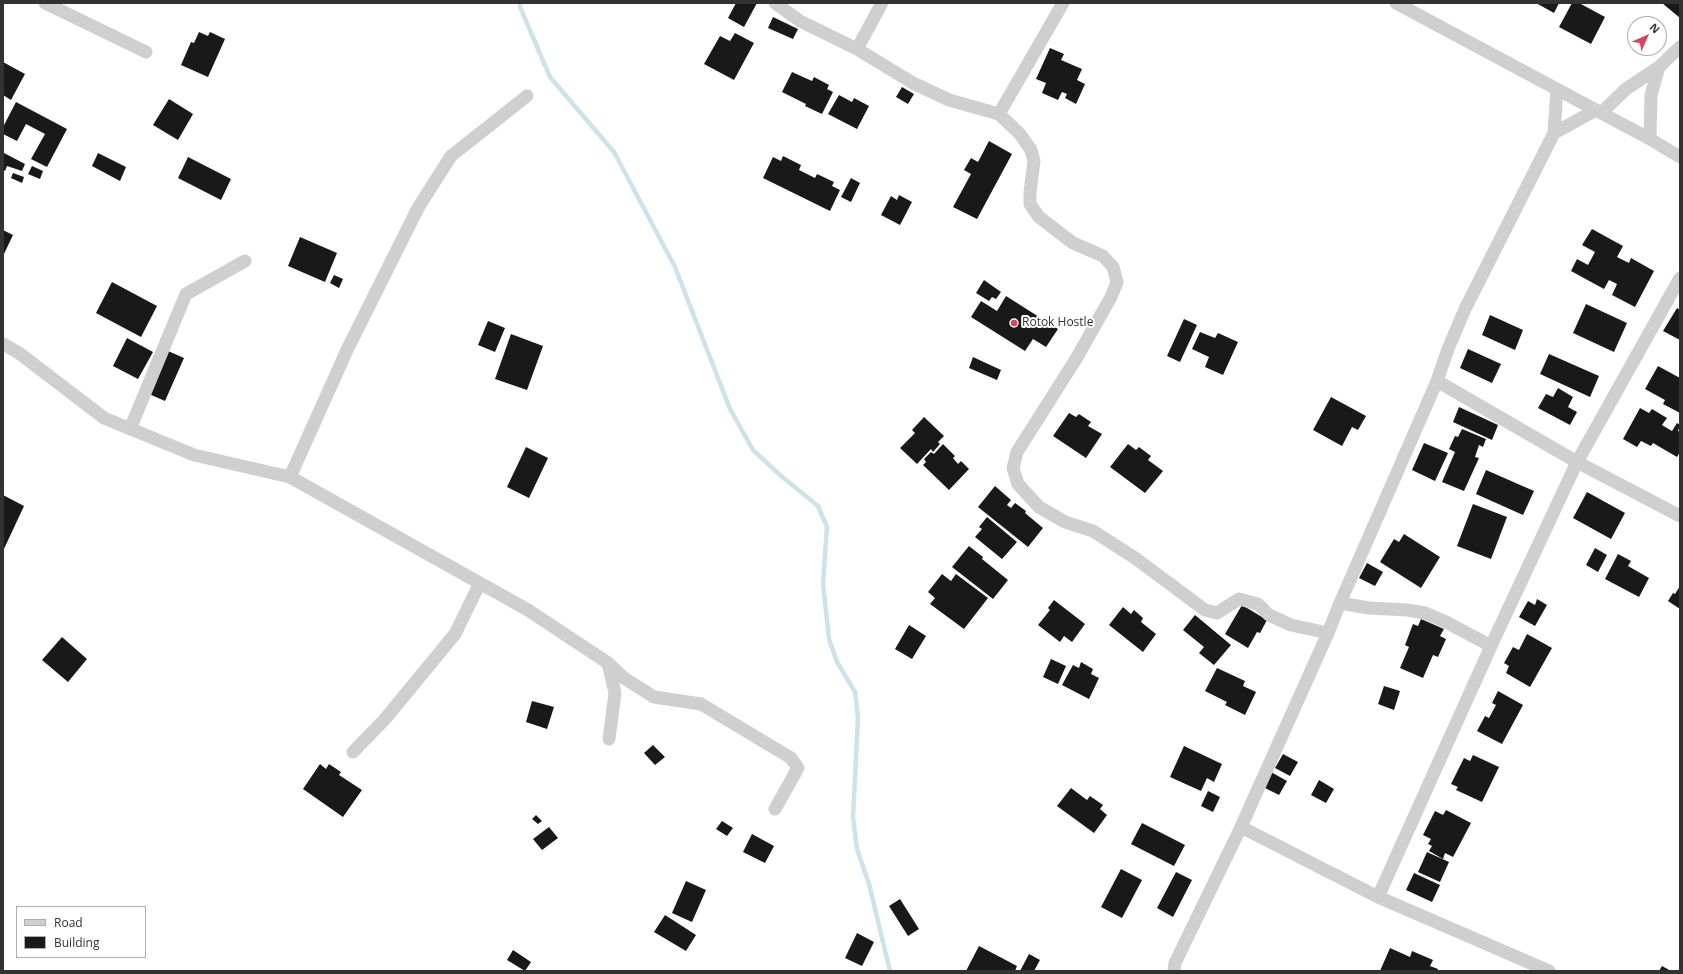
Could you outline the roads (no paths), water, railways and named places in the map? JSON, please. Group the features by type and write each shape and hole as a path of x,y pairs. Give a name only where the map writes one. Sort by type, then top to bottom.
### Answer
{"street":[{"path":"45,3 146,52"},
{"path":"774,3 800,22 857,49 913,83 949,100 999,114 1020,134 1031,150 1034,161 1030,204 1039,217 1074,243 1103,256 1113,267 1117,282 1111,297 1076,359 1017,452 1013,468 1018,484 1039,507 1065,522 1092,531 1135,558 1205,610 1217,613 1239,599 1258,604 1269,615 1291,625 1328,634"},
{"path":"857,49 882,3"},
{"path":"999,114 1062,3"},
{"path":"1396,3 1650,139 1680,158"},
{"path":"1554,133 1598,111 1659,68 1680,47"},
{"path":"1650,139 1651,95 1659,68"},
{"path":"1174,971 1175,963 1241,827 1328,634 1340,603 1437,381 1448,349 1465,309 1554,133 1557,89"},
{"path":"290,477 348,350 418,208 451,156 527,96"},
{"path":"130,429 186,294 245,261"},
{"path":"1378,897 1491,646 1577,462 1680,278"},
{"path":"3,344 19,353 104,418 194,455 290,477 528,610 608,663 624,678 654,697 701,704 791,758 798,768 775,809"},
{"path":"1437,381 1577,462 1680,516"},
{"path":"354,752 385,719 455,634 480,583"},
{"path":"1340,603 1369,608 1407,610 1425,613 1446,622 1491,646"},
{"path":"608,663 615,694 609,740"},
{"path":"1241,827 1378,897 1532,968 1549,971"}],"waterway":[{"path":"520,3 520,7 550,77 614,152 675,267 730,409 753,450 780,475 818,506 827,527 823,584 829,639 837,662 855,692 858,718 853,817 857,849 869,884 890,971"}],"place":[{"name":"Rotok Hostle","path":"1014,323"}]}
